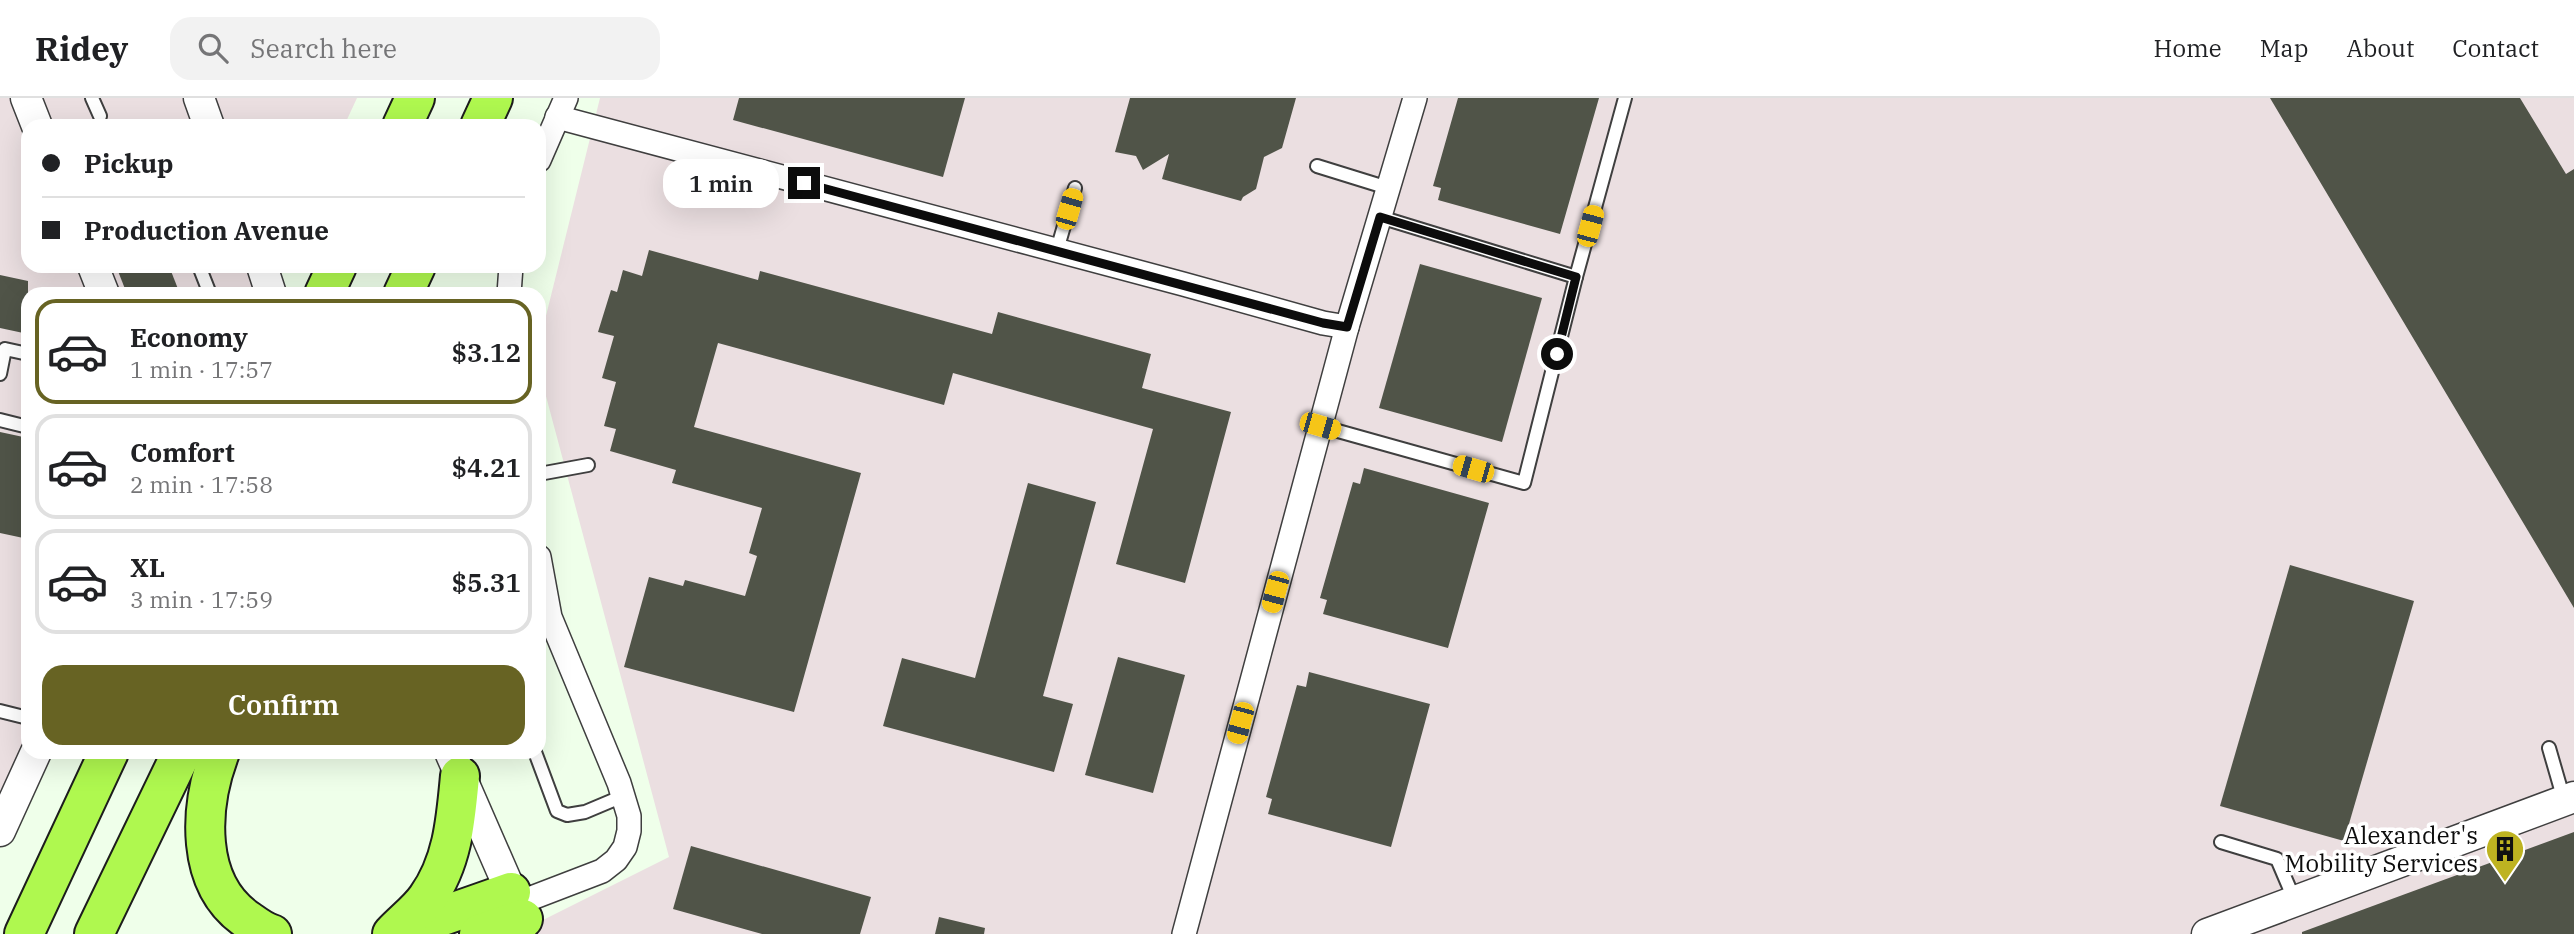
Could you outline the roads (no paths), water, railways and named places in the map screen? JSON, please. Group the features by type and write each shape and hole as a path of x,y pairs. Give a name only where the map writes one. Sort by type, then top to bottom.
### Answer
{"highway":[{"path":"378,119 385,98"},
{"path":"405,119 415,98"},
{"path":"483,119 493,98"},
{"path":"24,934 106,759"},
{"path":"94,934 179,759"},
{"path":"218,759 208,803 206,839 210,873 223,895 240,915 272,934"},
{"path":"392,934 427,898 448,857 455,830 455,764"},
{"path":"392,934 520,912"},
{"path":"479,934 520,912"}],"street":[{"path":"26,98 34,119"},
{"path":"199,98 206,119"},
{"path":"1184,934 1347,327 1415,98"},
{"path":"546,144 562,108 1057,250 1323,323 1347,327"},
{"path":"455,764 520,912 602,871 617,860 625,847 629,816 623,796 546,603"},
{"path":"0,831 33,759"},
{"path":"2207,934 2569,798"}],"lane":[{"path":"92,98 100,116"},
{"path":"1320,426 1524,483 1625,98"},
{"path":"1317,166 1388,188"},
{"path":"1057,250 1075,188"},
{"path":"1380,217 1576,277"},
{"path":"0,374 5,349 21,352"},
{"path":"0,420 21,426"},
{"path":"546,473 588,465"},
{"path":"0,712 21,717"},
{"path":"2549,748 2569,798"},
{"path":"538,759 557,811 567,815 584,812 623,796"},
{"path":"2221,842 2277,859 2295,901"}],"place":[{"name":"Alexander's Mobility Services","path":"2505,883"}]}
